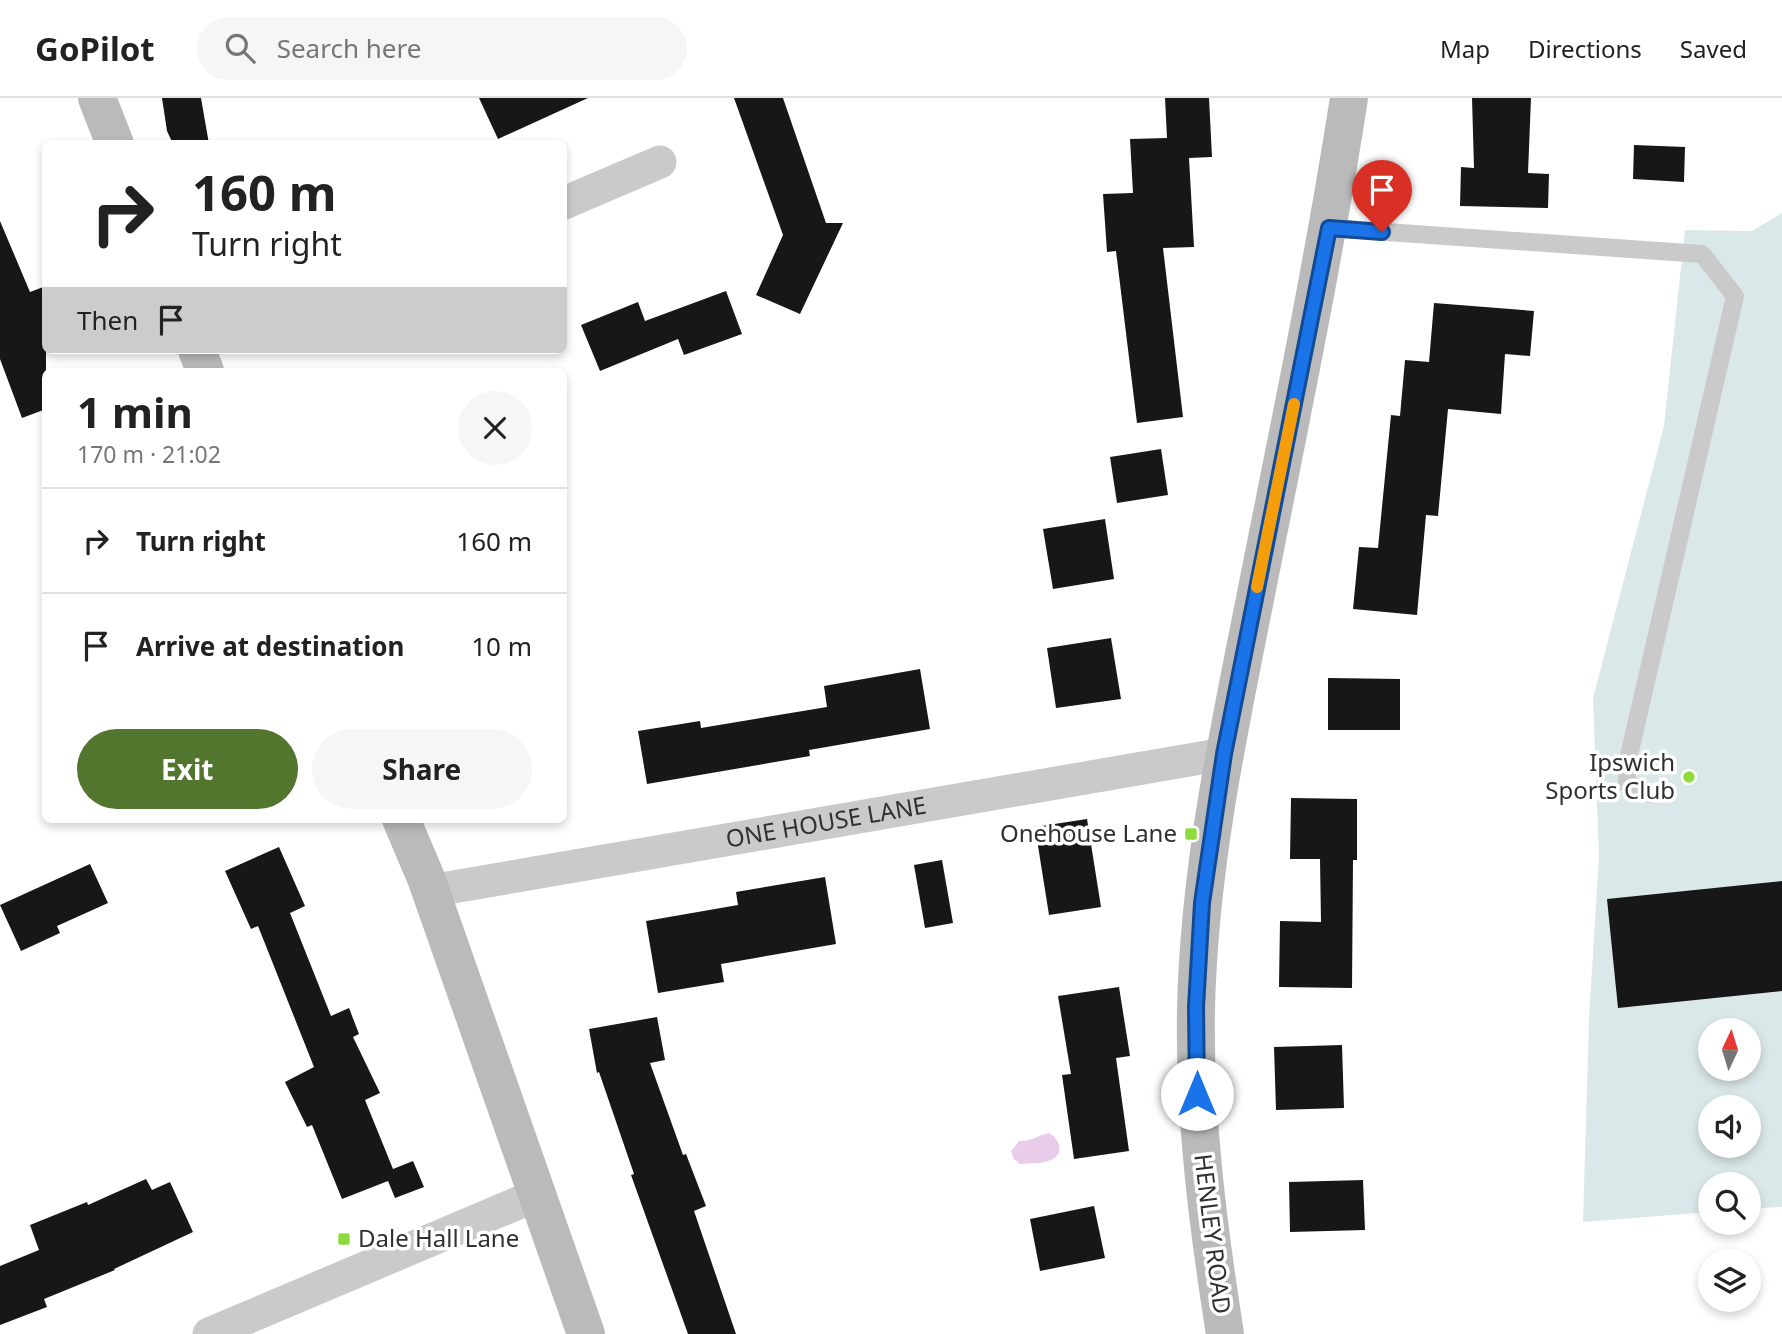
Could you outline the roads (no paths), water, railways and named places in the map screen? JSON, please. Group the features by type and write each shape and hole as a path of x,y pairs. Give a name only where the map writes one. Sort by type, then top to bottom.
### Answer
{"street":[{"path":"97,98 113,140"},
{"name":"HENLEY ROAD","path":"1225,1334 1209,1231 1197,1094 1196,1032 1202,903 1224,754 1329,228 1349,98"},
{"path":"567,202 660,162"},
{"name":"ONE HOUSE LANE","path":"430,891 1224,754"},
{"path":"403,823 430,891 586,1334"},
{"path":"209,1334 537,1195"}],"lane":[{"path":"1329,228 1702,254 1735,296 1627,764 1627,783 1650,794"}],"place":[{"name":"Ipswich Sports Club","path":"1689,777"},
{"name":"Onehouse Lane","path":"1191,834"},
{"name":"Dale Hall Lane","path":"344,1239"}]}
